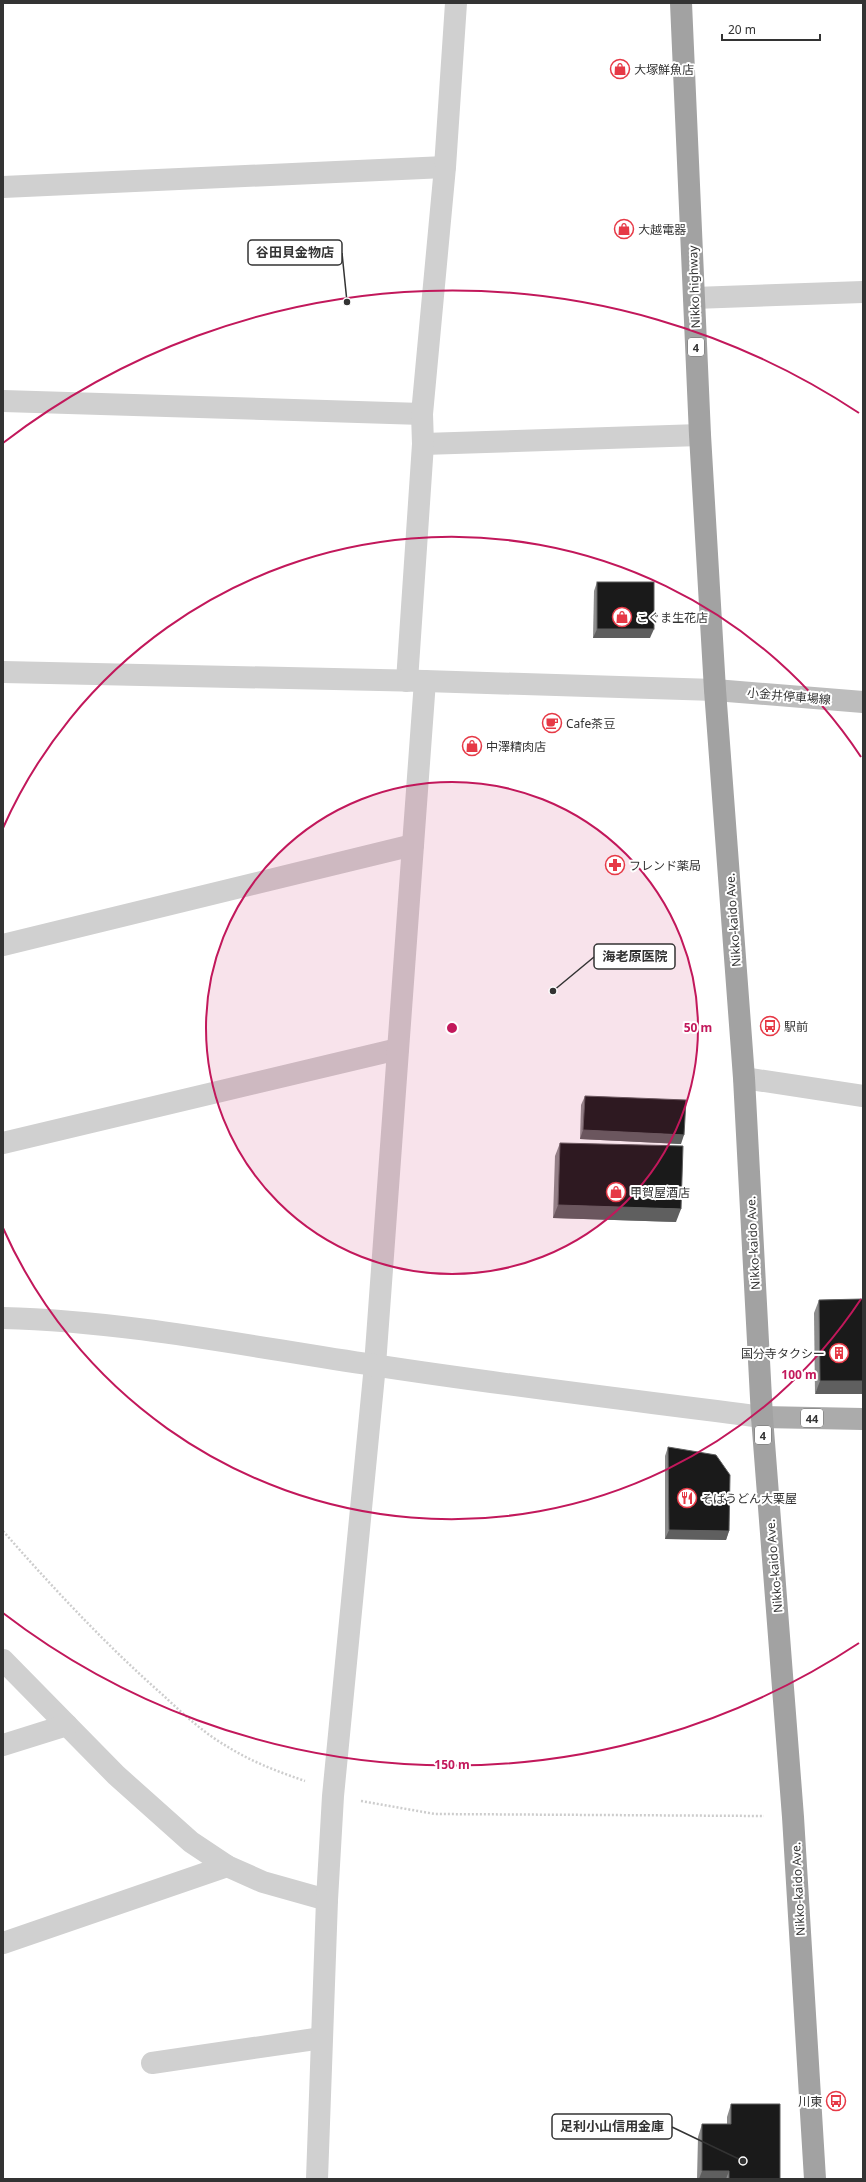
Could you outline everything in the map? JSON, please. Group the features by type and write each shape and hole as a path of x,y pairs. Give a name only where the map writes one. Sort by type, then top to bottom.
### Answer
{"highway":[{"name":"Nikko highway","path":"681,3 700,435 716,690"},
{"name":"Nikko-kaido Ave.","path":"716,690 744,1078 762,1417 793,1817 816,2179"}],"main road":[{"name":"小金井停車場線","path":"716,690 863,702"},
{"name":"44","path":"762,1417 863,1419"}],"street":[{"path":"317,2179 326,1900 332,1796 375,1366 413,845 423,444 422,414 446,167 456,3"},
{"path":"3,187 446,167"},
{"path":"694,298 863,292"},
{"path":"3,402 422,414"},
{"path":"423,444 700,435"},
{"path":"3,672 416,681 716,690"},
{"path":"3,945 413,845"},
{"path":"3,1143 398,1049"},
{"path":"744,1078 863,1096"},
{"path":"3,1318 40,1319 168,1334 375,1366 762,1417"},
{"path":"3,1660 156,1812 191,1842 227,1866 263,1882 326,1900"},
{"path":"3,1745 67,1725"},
{"path":"3,1943 227,1866"},
{"path":"152,2063 322,2038"}],"building":[{"path":"597,582 654,582 654,629 597,629"},
{"path":"585,1096 686,1100 684,1135 583,1130"},
{"path":"560,1143 683,1146 681,1209 558,1205"},
{"name":"国分寺タクシー","path":"863,1299 863,1381 820,1381 819,1300"},
{"path":"668,1447 716,1455 730,1475 729,1531 669,1530"},
{"path":"731,2104 780,2104 780,2179 729,2179 729,2171 702,2171 702,2124 731,2124"}],"place":[{"name":"大塚鮮魚店","path":"620,69"},
{"name":"大越電器","path":"624,229"},
{"name":"谷田貝金物店","path":"347,302"},
{"name":"こぐま生花店","path":"622,617"},
{"name":"Cafe茶豆","path":"552,723"},
{"name":"中澤精肉店","path":"472,746"},
{"name":"フレンド薬局","path":"615,865"},
{"name":"海老原医院","path":"553,991"},
{"name":"駅前","path":"770,1026"},
{"name":"甲賀屋酒店","path":"616,1192"},
{"name":"国分寺タクシー","path":"839,1353"},
{"name":"そばうどん大栗屋","path":"687,1498"},
{"name":"川東","path":"836,2101"},
{"name":"足利小山信用金庫","path":"743,2161"}]}
